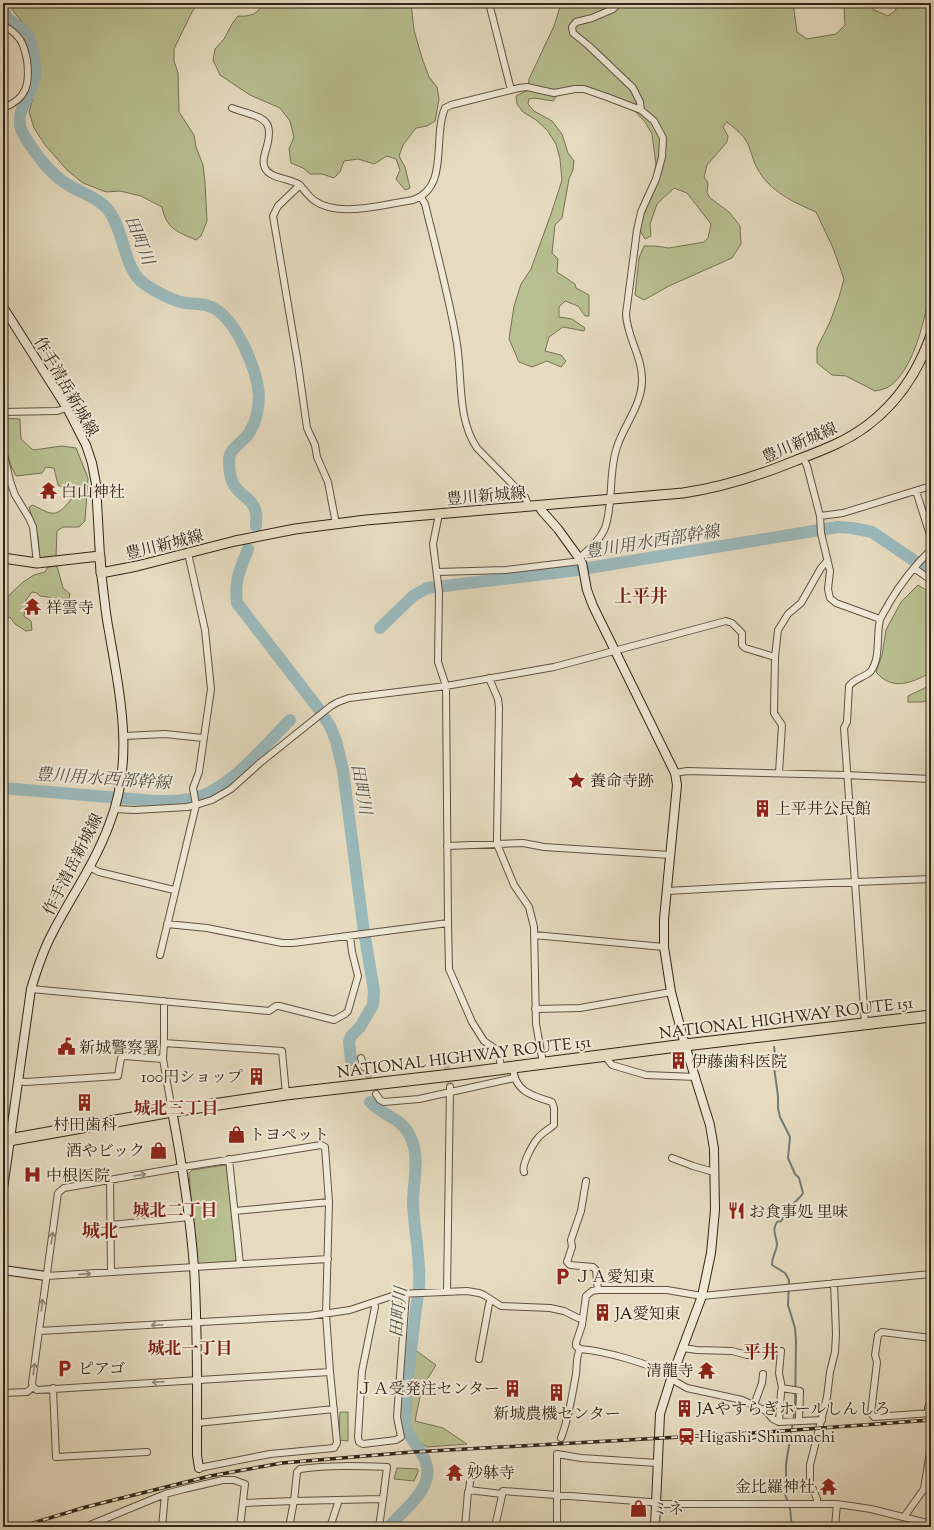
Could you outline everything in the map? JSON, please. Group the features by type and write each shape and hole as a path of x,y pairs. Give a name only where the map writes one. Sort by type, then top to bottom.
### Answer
{"highway":[{"name":"NATIONAL HIGHWAY ROUTE 151","path":"6,1140 172,1111 286,1094 501,1068 513,1073 543,1063 931,1016"}],"main road":[{"name":"豊川新城線","path":"102,573 137,566 274,532 336,524 529,507 683,492 716,487 761,474 803,458 836,444 854,434 882,413 908,384 920,364 931,338"},
{"path":"3,558 38,563 100,556 102,573"}],"street":[{"path":"489,3 511,90"},
{"path":"619,3 613,9 592,18 576,22 572,27 573,33 589,46 633,88 640,102 640,110"},
{"path":"3,25 18,36 23,44 29,74 27,85 20,99 3,108"},
{"path":"232,108 258,117 268,124 270,137 263,160 265,168 269,173 277,177 295,181 320,204 348,209 413,200 421,197 433,183 436,176 438,168 439,137 445,108 451,105 511,90 527,87 554,93 584,89 607,96 640,110 654,121 663,138 662,157 656,180 641,212 637,230 626,314 626,324 638,354 642,370 642,383 640,395 616,447 610,499 604,529 599,540 580,561 437,575"},
{"path":"300,185 278,206 273,216 298,364 307,428 315,445 317,457 328,482 336,524"},
{"path":"421,197 425,204 456,337 467,430 476,448 518,489 529,507"},
{"name":"作手清岳新城線","path":"3,307 67,408 86,445 92,463 98,505 100,556"},
{"path":"3,412 57,411 67,408"},
{"path":"3,450 10,481 15,495 33,527 38,563"},
{"path":"803,458 807,466 820,519 830,572 828,589 830,598 836,603 880,619"},
{"path":"820,519 931,486"},
{"path":"916,491 931,538"},
{"path":"539,506 558,529 580,561 587,590 593,606 675,773 677,785 664,919 664,947 671,992 685,1045 710,1125 714,1149 715,1210 711,1253 702,1296 671,1377 660,1414 654,1527"},
{"path":"439,514 433,544 437,575 439,612 438,662 446,686 449,968 472,1022 484,1041 498,1050 501,1068"},
{"path":"865,1023 846,775 844,728 847,722 849,686 852,682 869,673 871,670 875,662 880,619 901,584 922,558 931,550"},
{"path":"160,955 174,890 196,804 193,791 199,772 211,689 205,630 188,553"},
{"path":"779,773 782,724 774,713 775,657 778,630 788,614 801,603 821,568 827,561"},
{"path":"915,567 931,580"},
{"name":"作手清岳新城線","path":"3,1189 6,1140 18,1081 31,989 39,962 52,934 100,846 116,807 120,790 123,767 124,736 120,694 108,629 102,573"},
{"path":"116,807 135,810 196,804 212,800 231,789 261,762 327,710 338,702 349,698 446,686 554,667 726,621 732,623 742,634 742,645 745,648 775,657"},
{"path":"489,678 498,699 499,706 497,844 514,885 529,907 534,935 536,1024 543,1063"},
{"path":"124,736 165,734 203,738"},
{"path":"675,773 688,771 779,773 931,779"},
{"path":"447,846 523,843 544,847 670,856"},
{"path":"89,867 99,872 174,890"},
{"path":"667,892 854,881 931,879"},
{"path":"167,924 207,928 282,944 448,923"},
{"path":"534,935 664,947"},
{"path":"31,989 269,1010 279,1006 334,1020 348,1011 358,976 350,936"},
{"path":"535,1009 580,1008 671,992"},
{"path":"33,1387 32,1383 58,1193 64,1188 183,1167 229,1159 322,1145 324,1147 329,1202 326,1314 337,1443 334,1448 270,1454 199,1468 197,1461 197,1380 194,1267 183,1167 163,1059 164,1001"},
{"path":"164,1043 282,1051 286,1094"},
{"path":"604,1055 612,1065 646,1075 696,1077"},
{"path":"18,1081 26,1082 118,1076 121,1058 124,1056 163,1059"},
{"path":"361,1058 364,1067"},
{"path":"376,1094 380,1100 389,1103 420,1099 513,1073 523,1091 534,1097 552,1102 554,1108 554,1125 538,1138 525,1161 523,1167 524,1172"},
{"path":"447,1292 450,1090"},
{"path":"672,1158 714,1172"},
{"path":"229,1159 240,1264"},
{"path":"110,1180 111,1272"},
{"path":"586,1181 581,1211 571,1240 572,1247 567,1262 570,1265 593,1267 596,1270 598,1290"},
{"path":"235,1211 329,1202"},
{"path":"111,1225 189,1217"},
{"path":"3,1270 46,1276 328,1259"},
{"path":"822,1420 779,1422 773,1419 766,1411 754,1404 723,1395 708,1394 687,1388 671,1377 628,1359 598,1351 580,1349 576,1346 576,1343 583,1319 586,1296 592,1291 598,1290 667,1290 702,1296 931,1274"},
{"path":"817,1503 817,1499 810,1482 810,1465 822,1420 835,1352 836,1334 834,1283"},
{"path":"39,1331 196,1323 326,1314 350,1310 398,1294 468,1291 478,1293 501,1306 550,1308 564,1311 583,1319"},
{"path":"374,1303 375,1307 360,1384 358,1436 359,1442 363,1444 396,1440 401,1437 397,1417 409,1294"},
{"path":"479,1359 491,1300"},
{"path":"931,1338 882,1332 878,1335 875,1355 877,1362 871,1413 874,1417 929,1413 928,1408 931,1399"},
{"path":"683,1348 732,1351 747,1355"},
{"path":"561,1438 570,1411 580,1349"},
{"path":"779,1422 782,1388 779,1373 781,1351"},
{"path":"33,1387 37,1390 330,1372"},
{"path":"754,1404 762,1383 763,1374"},
{"path":"3,1393 27,1392 33,1387"},
{"path":"53,1388 56,1458 147,1452"},
{"path":"782,1388 800,1391 799,1420"},
{"path":"197,1423 334,1409"},
{"path":"904,1517 924,1489 931,1446"},
{"path":"557,1527 557,1454 581,1458 657,1463"},
{"path":"289,1527 294,1501 297,1472 300,1469 319,1466 350,1465 387,1467 379,1527"},
{"path":"465,1527 472,1466"},
{"path":"85,1527 165,1494 224,1480 234,1480 246,1484 240,1527"},
{"path":"470,1490 502,1494"},
{"path":"495,1527 503,1491 656,1503 837,1504 870,1509 931,1524"},
{"path":"162,1527 165,1494"},
{"path":"244,1503 383,1499"},
{"path":"330,1527 338,1503 337,1500"},
{"path":"834,1527 837,1504"}],"green space":[{"path":"9,3 199,3 192,12 174,49 174,61 178,73 179,112 194,135 196,147 203,165 207,221 201,236 196,240 178,232 166,220 162,207 141,196 120,191 106,192 83,183 67,170 45,145 34,128 29,112 40,74 39,58 33,36 14,12"},
{"path":"264,3 411,3 414,30 422,58 429,77 437,87 439,99 435,121 427,126 416,128 403,145 399,156 405,167 410,188 405,190 396,179 400,170 396,159 387,156 374,164 358,159 344,161 340,172 334,178 322,174 310,174 303,168 291,163 289,149 294,137 290,121 280,108 250,95 220,75 213,60 215,49 224,39 238,16 253,14 259,10"},
{"path":"559,3 793,3 797,32 807,39 836,34 845,25 844,3 870,3 874,10 888,16 896,10 896,3 931,3 931,288 918,341 906,367 899,378 890,386 885,389 875,391 846,376 832,375 817,363 817,348 830,322 844,279 833,248 816,212 790,200 768,183 757,168 745,139 727,122 723,127 728,136 727,142 707,165 704,177 708,183 707,193 710,198 729,212 740,226 741,244 732,258 669,286 644,300 635,295 639,258 644,246 669,248 704,242 708,238 711,224 687,193 674,188 657,204 650,224 651,236 645,239 640,231 642,202 653,181 656,165 652,134 645,122 633,109 605,93 582,87 561,90 553,101 534,98 529,99 528,104 534,111 552,121 562,134 568,153 574,161 562,218 555,225 552,253 558,259 557,272 575,284 576,288 589,295 589,316 585,316 578,306 565,301 559,307 559,317 572,319 585,328 584,331 563,327 549,337 545,351 561,355 566,361 561,367 547,361 532,367 519,362 509,339 514,306 521,284 531,269 562,180 560,159 556,144 547,130 536,120 523,112 517,104 516,96 528,90 529,79 554,26 560,7"},
{"path":"3,418 20,419 21,439 33,450 62,446 76,448 88,478 85,521 79,527 63,527 57,531 56,557 40,559 38,537 29,507 33,505 46,512 55,513 68,504 73,497 72,493 58,485 54,468 46,467 42,473 16,476 6,448"},
{"path":"57,566 63,588 70,594 68,603 61,605 54,599 40,596 37,593 32,592 26,600 24,616 31,621 32,630 26,631 15,624 10,617 3,621 3,601 23,582 34,575 45,572 48,567"},
{"path":"918,585 931,593 931,677 926,675 907,683 894,683 882,678 876,672 882,655 886,630 901,602"},
{"path":"929,686 931,687 931,699 922,702 908,702 908,696"},
{"path":"225,1165 227,1167 237,1258 234,1262 200,1264 196,1261 189,1173 192,1170"},
{"path":"414,1349 436,1365 422,1388 415,1421 443,1428 467,1444 427,1447 420,1443 412,1434 410,1420"},
{"path":"340,1412 348,1412 348,1441 339,1440"},
{"path":"397,1468 418,1469 414,1481 394,1479"}],"waterway":[{"name":"田町川","path":"3,9 11,22 27,34 33,52 35,78 33,86 23,107 20,121 21,129 34,151 56,176 70,186 96,199 109,211 114,219 133,271 142,282 174,300 211,307 229,321 244,345 250,359 257,384 259,395 257,415 249,433 231,453 229,457 229,468 234,485 249,500 254,508 256,515 256,526"},
{"name":"豊川用水西部幹線","path":"380,628 413,596 427,588 570,571 838,527 872,532 931,572"},
{"name":"田町川","path":"248,549 237,581 237,603 318,708 330,726 336,741 343,770 363,925 374,991 373,1005 360,1027 351,1036 349,1042 351,1060"},
{"name":"豊川用水西部幹線","path":"3,788 155,801 196,798 214,790 238,773 290,720"},
{"path":"774,1047 776,1061 774,1067 778,1108 780,1117 790,1137 788,1158 795,1174 799,1178 803,1193 788,1209 781,1221 777,1222 775,1225 774,1231 777,1245 772,1265 785,1273 789,1280 788,1305 795,1328 796,1341 795,1409 786,1464 784,1491 790,1509 792,1527"},
{"name":"田町川","path":"370,1102 396,1120 406,1129 413,1142 416,1159 413,1203 419,1266 419,1287 407,1385 405,1426 424,1458 428,1472 422,1490 389,1527"}],"tunnel":[{"path":"445,1055 450,1087"},
{"path":"364,1067 376,1094"}],"railway":[{"path":"20,1527 86,1507 210,1476 282,1463 413,1452 767,1432 931,1420"}],"place":[{"name":"白山神社","path":"48,491"},
{"name":"祥雲寺","path":"33,607"},
{"name":"養命寺跡","path":"577,780"},
{"name":"上平井公民館","path":"762,808"},
{"name":"新城警察署","path":"66,1047"},
{"name":"伊藤歯科医院","path":"678,1061"},
{"name":"100円ショップ","path":"256,1076"},
{"name":"村田歯科","path":"85,1103"},
{"name":"トヨペット","path":"236,1134"},
{"name":"酒やビック","path":"158,1150"},
{"name":"中根医院","path":"33,1175"},
{"name":"お食事処 里味","path":"736,1211"},
{"name":"ＪＡ愛知東","path":"562,1276"},
{"name":"JA愛知東","path":"602,1313"},
{"name":"ピアゴ","path":"65,1368"},
{"name":"清龍寺","path":"707,1370"},
{"name":"ＪＡ受発注センター","path":"513,1388"},
{"name":"新城農機センター","path":"557,1392"},
{"name":"JAやすらぎホールしんしろ","path":"684,1408"},
{"name":"Higashi-Shimmachi","path":"686,1436"},
{"name":"妙躰寺","path":"454,1472"},
{"name":"金比羅神社","path":"828,1486"},
{"name":"ミネ","path":"639,1508"}],"district":[{"name":"上平井","path":"641,596"},
{"name":"城北三丁目","path":"176,1108"},
{"name":"城北二丁目","path":"175,1210"},
{"name":"城北","path":"100,1231"},
{"name":"城北一丁目","path":"190,1348"},
{"name":"平井","path":"761,1352"}]}
